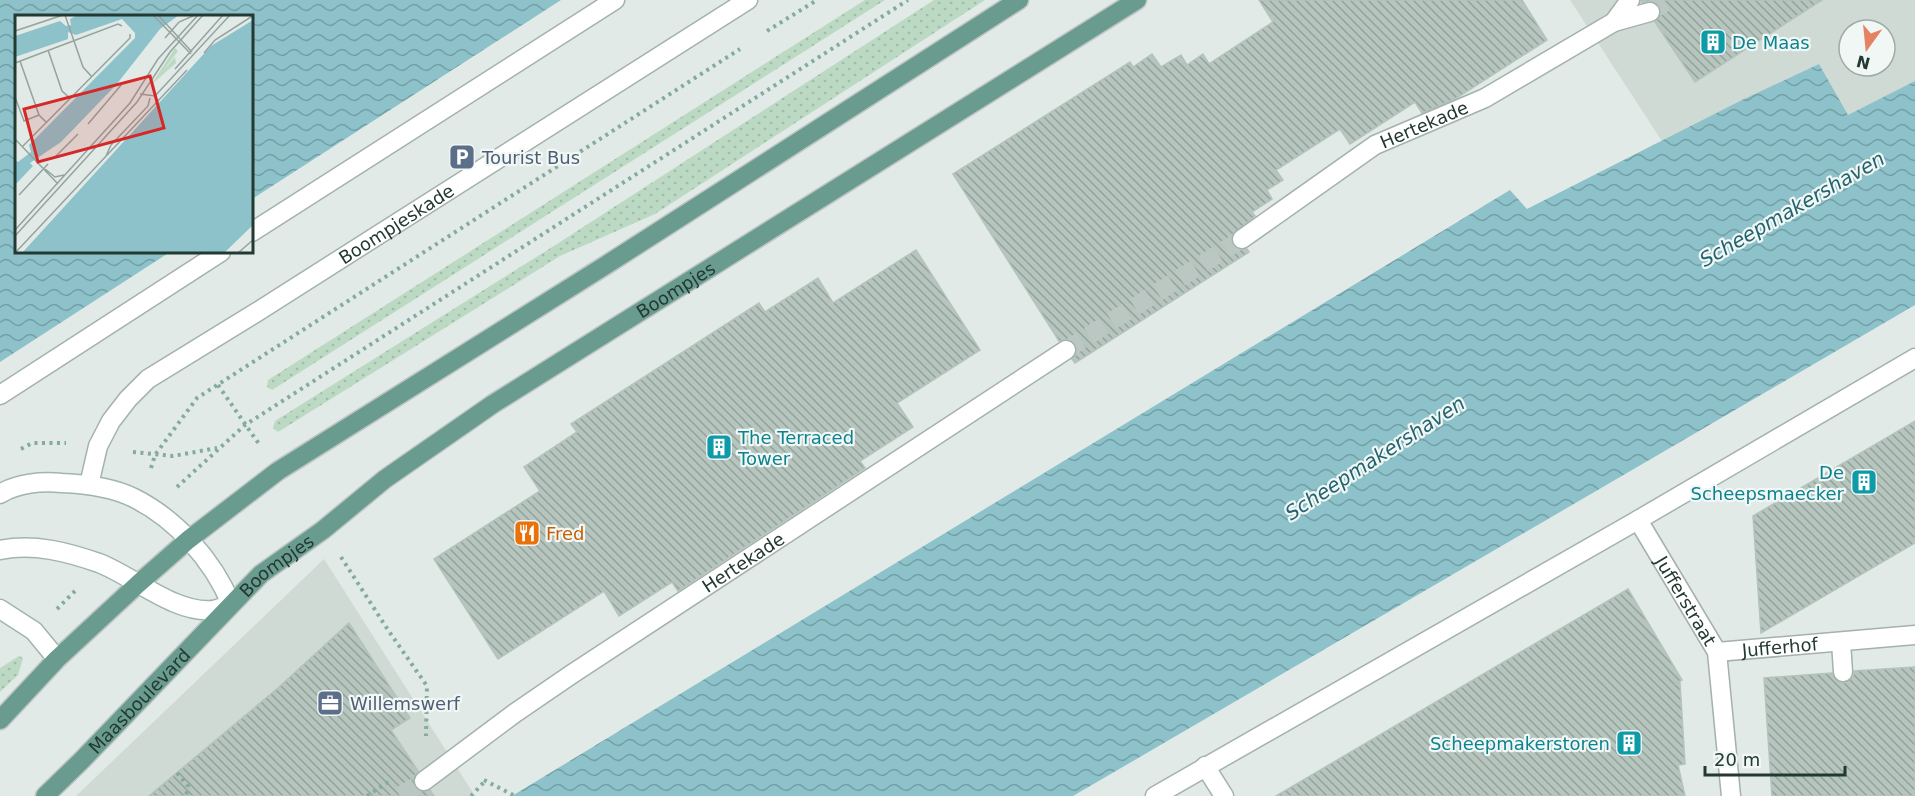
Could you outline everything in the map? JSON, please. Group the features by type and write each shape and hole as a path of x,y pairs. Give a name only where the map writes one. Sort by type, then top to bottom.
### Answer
{"main road":[{"path":"0,720 57,659 138,584 188,540 278,471 606,265 1019,0"},
{"name":"Boompjes","path":"231,604 261,574 323,530 385,479 493,404 1137,0"},
{"name":"Maasboulevard","path":"45,796 145,696 231,604"}],"street":[{"path":"254,231 615,0"},
{"name":"Boompjeskade","path":"88,485 98,446 116,414 148,380 748,0"},
{"name":"Hertekade","path":"1614,22 1630,0"},
{"name":"Hertekade","path":"1242,239 1375,146 1485,98 1614,22 1650,12"},
{"path":"0,395 218,254"},
{"name":"Hertekade","path":"424,781 572,674 1066,350"},
{"path":"1155,796 1638,520 1915,358"},
{"name":"Boompjes","path":"0,494 6,490 40,482 88,485 132,497 153,509 176,527 220,579 231,604 214,610 193,608 138,584 101,564 29,546 0,550"},
{"name":"Jufferstraat","path":"1638,520 1717,652 1731,796"},
{"path":"0,609 34,632 57,659"},
{"name":"Jufferhof","path":"1717,652 1915,635"},
{"name":"Jufferhof","path":"1841,642 1843,672"},
{"path":"1205,766 1224,796"}],"path":[{"path":"763,34 817,0"},
{"path":"98,446 173,456 218,448 245,425 908,0"},
{"path":"132,497 149,473 155,455 197,398 742,47"},
{"path":"354,576 427,686 426,737"},
{"path":"177,773 188,786 186,796"},
{"path":"485,780 515,796"}],"shaded area":[{"path":"1570,0 1915,0 1915,96 1836,136 1669,152"},
{"path":"324,559 475,796 76,796"}],"green space":[{"path":"865,0 885,0 272,390 267,387 268,380"},
{"path":"934,0 985,0 655,214 560,256 278,432 273,428 275,421 557,244"},
{"path":"19,656 23,658 18,675 0,692 0,668"}],"water":[{"path":"0,0 561,0 254,198 254,15 15,15 15,254 167,254 0,362"},
{"name":"Scheepmakershaven","path":"1819,64 1848,115 1915,81 1915,305 1073,796 512,796 1510,190 1527,209 1744,99"}],"building":[{"path":"1259,0 1522,0 1547,40 1455,99 1422,113 1415,102 1350,144 1340,129 1276,170 1283,180 1267,190 1272,199 1252,212 1255,216 1232,235 1233,246 1238,249 1247,249 1249,252 1075,363 1072,359 1076,355 1076,344 1071,340 1059,341 953,174 1130,62 1133,67 1152,54 1161,67 1181,55 1187,65 1203,54 1209,64 1273,22"},
{"name":"De Maas","path":"1641,0 1822,0 1695,82 1655,22 1661,14 1658,4 1652,1 1642,3"},
{"name":"The Terraced Tower","path":"916,250 980,350 897,403 913,427 860,461 865,468 678,591 672,582 619,616 604,591 498,659 434,559 540,491 524,467 577,432 571,424 759,303 765,312 818,278 833,303"},
{"name":"De Scheepsmaecker","path":"1915,421 1915,543 1761,633 1753,516"},
{"path":"1628,589 1682,680 1675,684 1680,683 1685,764 1678,765 1685,796 1276,796"},
{"name":"Willemswerf","path":"349,623 410,718 391,730 418,771 414,777 415,787 420,791 430,790 434,796 149,796 278,688"},
{"path":"1915,667 1915,796 1772,796 1764,678 1832,673 1838,682 1844,683 1853,677 1854,671"}],"tunnel":[{"path":"1650,12 1669,0"},
{"path":"1066,350 1242,239"},
{"path":"400,796 424,781"}],"place":[{"name":"De Maas","path":"1713,42"},
{"name":"Tourist Bus","path":"462,157"},
{"name":"The Terraced Tower","path":"719,447"},
{"name":"De Scheepsmaecker","path":"1864,482"},
{"name":"Fred","path":"527,533"},
{"name":"Willemswerf","path":"330,703"},
{"name":"Scheepmakerstoren","path":"1629,743"}]}
